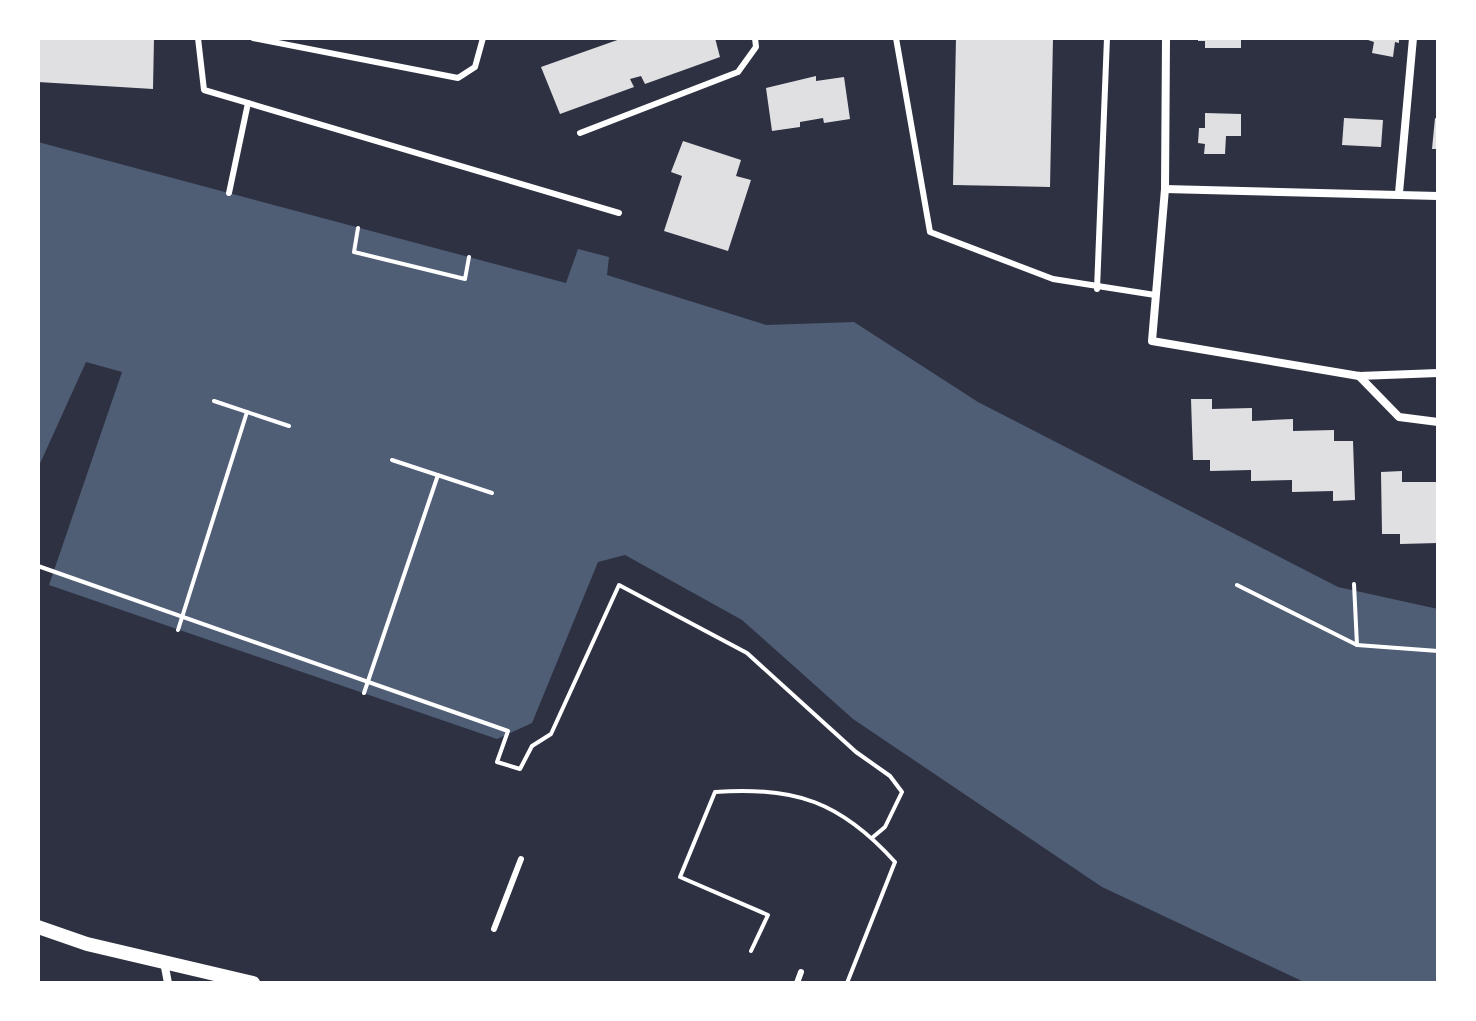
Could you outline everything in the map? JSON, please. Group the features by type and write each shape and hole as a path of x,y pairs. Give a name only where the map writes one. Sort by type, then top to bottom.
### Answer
{"street":[{"path":"1166,38 1165,189 1152,341 1359,376 1438,373"},
{"path":"1399,193 1413,38"},
{"path":"1165,189 1438,196"},
{"path":"1359,376 1399,417 1438,422"},
{"path":"38,927 87,944 253,983"},
{"path":"164,961 168,983"}],"lane":[{"path":"198,38 204,90 619,213"},
{"path":"253,38 458,78 475,67 483,38"},
{"path":"580,133 738,72 756,47 755,38"},
{"path":"896,38 930,232 1053,279 1097,289 1155,295"},
{"path":"1097,289 1107,38"},
{"path":"229,193 248,103"},
{"path":"494,929 521,859"},
{"path":"797,983 801,972"}],"path":[{"path":"358,228 354,252 465,279 469,257"},
{"path":"214,401 289,426"},
{"path":"178,630 247,412"},
{"path":"392,460 492,493"},
{"path":"364,693 438,475"},
{"path":"38,566 508,731 497,762 520,769 532,746 551,734 619,585 747,653 856,752 890,776 902,792 885,827 873,837"},
{"path":"1354,584 1357,645"},
{"path":"1237,585 1357,645 1438,651"},
{"path":"751,951 768,915 680,877 715,792 793,793 839,811 873,837 895,862 847,983"}],"water":[{"path":"38,142 566,283 578,249 609,257 607,275 766,325 854,322 978,402 1338,587 1438,609 1438,983 1306,983 1102,887 853,719 742,620 625,555 598,562 532,723 497,739 49,585 122,372 86,362 38,468"}],"building":[{"path":"38,38 154,38 153,89 38,82"},
{"path":"623,38 715,38 720,57 645,84 641,76 630,79 634,87 560,114 541,67"},
{"path":"956,38 1053,38 1050,187 953,185"},
{"path":"1198,38 1241,38 1241,48 1205,48 1205,41 1198,41"},
{"path":"1362,38 1399,38 1399,43 1395,42 1393,57 1372,53 1374,42"},
{"path":"816,76 816,81 844,77 850,119 824,123 823,118 800,122 800,127 772,131 766,88"},
{"path":"1205,113 1241,114 1241,136 1226,136 1225,154 1204,154 1205,144 1198,143 1199,128 1205,128"},
{"path":"1344,118 1383,120 1381,147 1342,145"},
{"path":"1435,118 1438,119 1438,149 1432,149"},
{"path":"683,141 741,160 736,176 751,180 728,251 664,231 682,176 671,172"},
{"path":"1191,399 1212,399 1212,409 1252,408 1252,421 1293,419 1293,431 1334,430 1334,441 1353,441 1355,500 1333,501 1333,491 1292,492 1292,480 1251,481 1251,470 1210,471 1210,460 1193,460"},
{"path":"1402,471 1402,482 1438,482 1438,543 1400,544 1400,534 1382,534 1381,472"}]}
